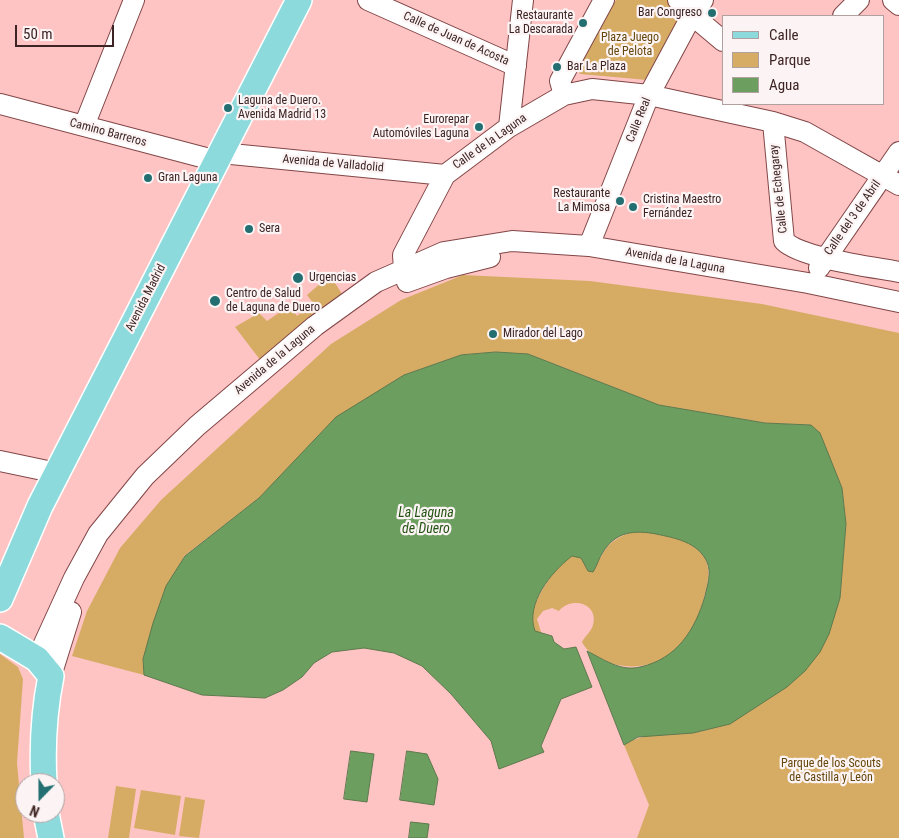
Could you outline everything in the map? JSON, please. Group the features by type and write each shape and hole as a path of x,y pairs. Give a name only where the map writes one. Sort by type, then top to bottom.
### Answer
{"main road":[{"name":"Avenida Madrid","path":"0,599 40,506 300,0"},
{"path":"0,570 40,506"},
{"path":"0,637 44,668"},
{"name":"Avenida de la Laguna","path":"30,773 29,720 44,668"},
{"name":"Avenida de la Laguna","path":"44,668 47,694 44,773"},
{"path":"35,823 37,838"},
{"path":"48,823 51,838"}],"street":[{"path":"84,126 134,0"},
{"name":"Calle de Juan de Acosta","path":"368,0 516,66"},
{"path":"509,127 523,0"},
{"path":"678,0 697,9 722,39"},
{"path":"844,15 859,0"},
{"path":"893,0 899,5"},
{"path":"564,95 560,81 597,3"},
{"name":"Calle Real","path":"589,246 649,95 697,9"},
{"name":"Calle de la Laguna","path":"407,275 403,255 445,174 509,127 564,95 592,88 649,95 772,122 804,132 891,180"},
{"name":"Camino Barreros","path":"0,104 84,126 219,157"},
{"name":"Calle de Echegaray","path":"772,122 784,241 790,247 826,258"},
{"name":"Calle del 3 de Abril","path":"808,283 826,258 891,180 899,152"},
{"name":"Avenida de Valladolid","path":"219,157 445,174"},
{"path":"417,229 420,242 432,251 444,252"},
{"name":"Avenida de la Laguna","path":"44,668 92,566 128,512 141,498 211,430 323,335 407,275 444,252 512,241 589,246 808,283 899,302"},
{"name":"Avenida de la Laguna","path":"407,275 446,268 483,258 526,254 617,261 899,313"},
{"path":"826,258 899,272"},
{"path":"0,461 57,473"}],"green space":[{"name":"Plaza Juego de Pelota","path":"616,0 667,0 685,13 647,80 580,74 576,67"},
{"path":"330,275 342,294 261,361 235,327 259,313 267,321 289,306 297,316 313,303 307,295"},
{"name":"Parque de los Scouts de Castilla y León","path":"463,275 590,281 762,304 899,333 899,838 637,838 649,805 624,745 648,736 699,732 735,719 758,705 840,598 846,524 842,488 811,425 766,423 659,405 528,354 496,352 461,355 404,375 259,498 184,556 143,659 144,675 72,656 87,611 120,548 161,500 331,344 401,300"},
{"path":"640,530 680,539 700,552 707,563 708,580 704,598 698,619 685,642 665,658 654,663 641,666 616,665 594,655 582,642 593,625 594,617 588,607 577,603 564,606 559,611 552,608 543,611 537,619 541,632 535,632 532,618 535,603 551,577 564,561 577,556 582,560 588,571 595,565 610,544 624,535"},
{"path":"0,654 18,667 23,679 18,773 15,773 15,823 23,823 24,838 0,838"},
{"path":"116,786 136,789 129,838 108,838"},
{"path":"141,790 181,796 175,835 134,828"},
{"path":"185,797 205,800 199,838 179,836"}],"water":[{"name":"La Laguna de Duero","path":"496,352 528,354 659,405 765,423 811,425 820,433 842,488 846,524 840,598 829,634 820,652 805,671 787,687 730,724 693,733 638,737 624,745 587,651 612,664 626,668 640,667 664,657 683,641 690,631 701,608 709,575 707,562 703,555 692,545 671,537 633,532 620,536 608,545 593,572 588,571 581,558 572,556 556,571 542,589 534,610 533,621 535,631 552,636 554,642 564,649 576,647 592,687 561,699 541,746 544,752 499,769 491,741 451,694 422,666 394,653 364,648 332,652 314,663 302,677 283,690 265,698 202,695 144,675 143,659 153,623 166,586 185,556 259,498 336,417 404,375 461,355"},
{"path":"351,751 374,754 367,802 344,799"},
{"path":"407,751 427,754 438,779 434,805 400,800"},
{"path":"411,822 429,824 427,838 409,838"}],"place":[{"name":"Bar Congreso","path":"712,13"},
{"name":"Restaurante La Descarada","path":"583,23"},
{"name":"Bar La Plaza","path":"557,67"},
{"name":"Laguna de Duero. Avenida Madrid 13","path":"228,108"},
{"name":"Eurorepar Automóviles Laguna","path":"479,127"},
{"name":"Gran Laguna","path":"148,178"},
{"name":"Restaurante La Mimosa","path":"620,201"},
{"name":"Cristina Maestro Fernández","path":"633,207"},
{"name":"Sera","path":"249,229"},
{"name":"Urgencias","path":"298,278"},
{"name":"Centro de Salud de Laguna de Duero","path":"215,301"},
{"name":"Mirador del Lago","path":"493,334"}]}
